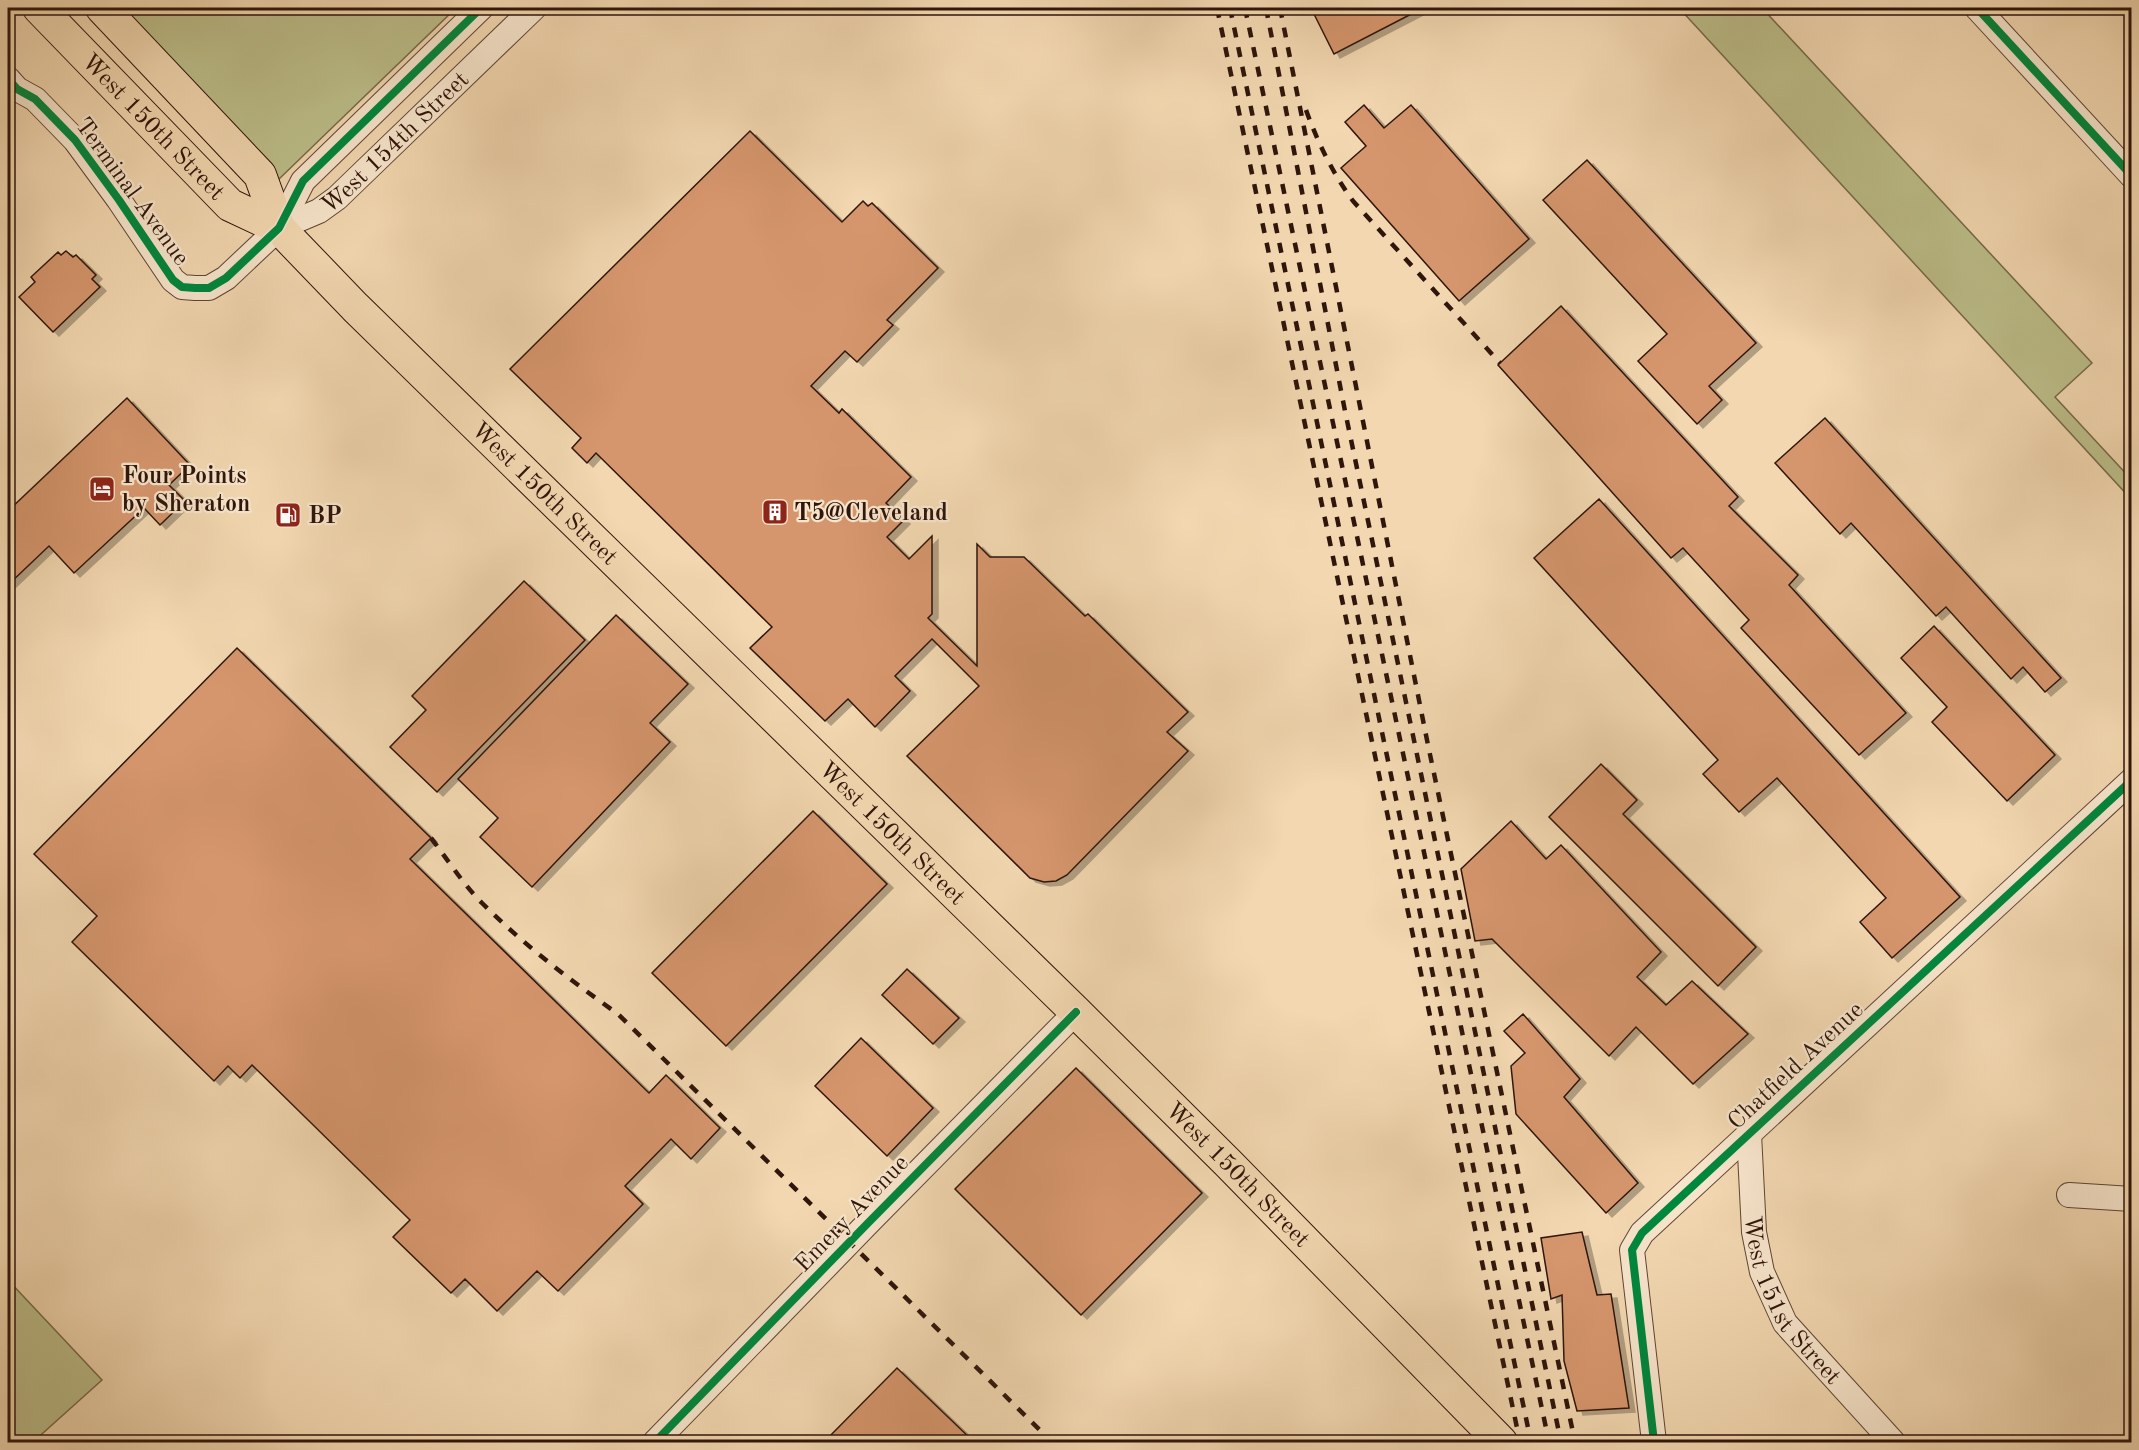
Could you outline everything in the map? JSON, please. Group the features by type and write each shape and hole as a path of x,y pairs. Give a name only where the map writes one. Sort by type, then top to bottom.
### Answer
{"main road":[{"name":"West 150th Street","path":"39,8 230,205 279,228 355,307 628,576 1228,1163 1501,1443"},
{"name":"West 150th Street","path":"102,8 260,175 279,228"}],"street":[{"name":"West 154th Street","path":"279,228 303,181 481,8"},
{"name":"West 154th Street","path":"279,228 320,211 337,198 534,8"},
{"path":"1977,8 2132,176"},
{"name":"Terminal Avenue","path":"10,88 35,99 75,140 119,200 159,262 173,280 182,287 209,288 226,278 279,228"},
{"name":"Chatfield Avenue","path":"1654,1443 1632,1250 1642,1233 2132,780"},
{"name":"Emery Avenue","path":"656,1443 1076,1012"},
{"name":"West 151st Street","path":"1749,1134 1754,1232 1762,1272 1785,1323 1893,1443"},
{"path":"2068,1196 2132,1199"}],"green space":[{"path":"111,8 456,8 278,180"},
{"path":"1679,8 1762,8 2092,363 2055,397 2131,479 2131,499"},
{"path":"8,1280 102,1380 33,1442 8,1442"}],"building":[{"path":"1311,8 1423,8 1334,54"},
{"path":"1364,105 1384,128 1411,105 1529,239 1459,301 1341,168 1366,146 1345,122"},
{"name":"T5@Cleveland","path":"750,131 842,222 863,201 868,206 872,203 938,268 887,320 893,325 857,362 845,351 811,386 839,413 842,409 911,477 886,503 904,520 887,537 909,559 932,536 932,614 928,618 977,666 977,544 990,557 1024,557 1085,616 1088,614 1188,712 1167,732 1188,751 1067,875 1056,881 1044,882 1030,878 907,756 979,686 932,639 895,676 910,691 875,727 848,699 825,721 750,648 772,627 596,453 587,463 572,448 581,438 510,369"},
{"path":"1587,160 1756,343 1709,386 1722,400 1697,424 1638,361 1667,334 1543,200"},
{"path":"66,251 73,257 76,255 96,275 92,279 100,287 53,332 19,297 35,282 31,277 58,252 61,255"},
{"path":"1561,306 1738,497 1729,506 1798,575 1789,585 1906,713 1859,755 1741,628 1749,620 1683,548 1671,558 1498,365"},
{"name":"Four Points by Sheraton","path":"127,398 190,465 169,485 185,501 160,525 144,508 74,573 49,546 8,585 8,511"},
{"path":"1825,418 2061,678 2045,692 2023,667 2011,679 1946,607 1936,616 1851,523 1840,534 1775,463"},
{"path":"1599,499 1960,897 1892,958 1860,922 1886,898 1777,778 1739,812 1703,774 1718,760 1534,558"},
{"path":"524,581 585,640 437,792 390,747 426,710 412,696"},
{"path":"616,615 688,684 650,723 670,742 532,887 480,837 498,818 458,779"},
{"path":"1934,626 2055,755 2007,801 1932,722 1947,707 1901,658"},
{"path":"237,648 431,838 410,859 649,1093 666,1075 720,1128 691,1159 671,1139 625,1186 643,1204 558,1291 537,1271 497,1311 465,1279 451,1293 393,1237 410,1220 252,1065 240,1078 228,1066 214,1081 72,942 97,916 34,854"},
{"path":"1601,764 1637,800 1623,814 1756,947 1718,986 1549,817"},
{"path":"813,811 887,884 726,1046 652,973"},
{"path":"1511,821 1546,859 1561,845 1661,952 1637,977 1666,1005 1692,981 1748,1034 1693,1084 1636,1027 1609,1056 1492,939 1475,941 1461,869"},
{"path":"907,969 959,1018 933,1044 882,995"},
{"path":"1523,1014 1580,1079 1564,1097 1638,1183 1606,1213 1516,1114 1511,1066 1525,1053 1504,1031"},
{"path":"861,1038 933,1108 887,1156 815,1086"},
{"path":"1076,1068 1202,1193 1081,1315 955,1189"},
{"path":"1582,1232 1597,1295 1611,1294 1629,1408 1577,1411 1564,1361 1562,1295 1551,1299 1541,1238"},
{"path":"897,1368 974,1442 824,1442"}],"railway":[{"path":"1217,8 1520,1442"},
{"path":"1230,8 1531,1442"},
{"path":"1245,8 1549,1442"},
{"path":"1266,8 1345,411 1561,1442"},
{"path":"1280,8 1428,745 1575,1442"},
{"path":"1306,110 1326,157 1353,201 1500,363"},
{"path":"431,838 482,903 548,962 618,1014 1052,1442"}],"cycle path":[{"path":"8,79 17,89 35,99 75,140 173,280 182,287 209,288 226,278 279,228 303,181 481,8"},
{"path":"1977,8 2132,176"},
{"path":"1654,1442 1632,1250 1642,1233 2132,780"},
{"path":"655,1442 1076,1012"}],"place":[{"name":"Four Points by Sheraton","path":"102,489"},
{"name":"T5@Cleveland","path":"775,512"},
{"name":"BP","path":"288,515"}]}
